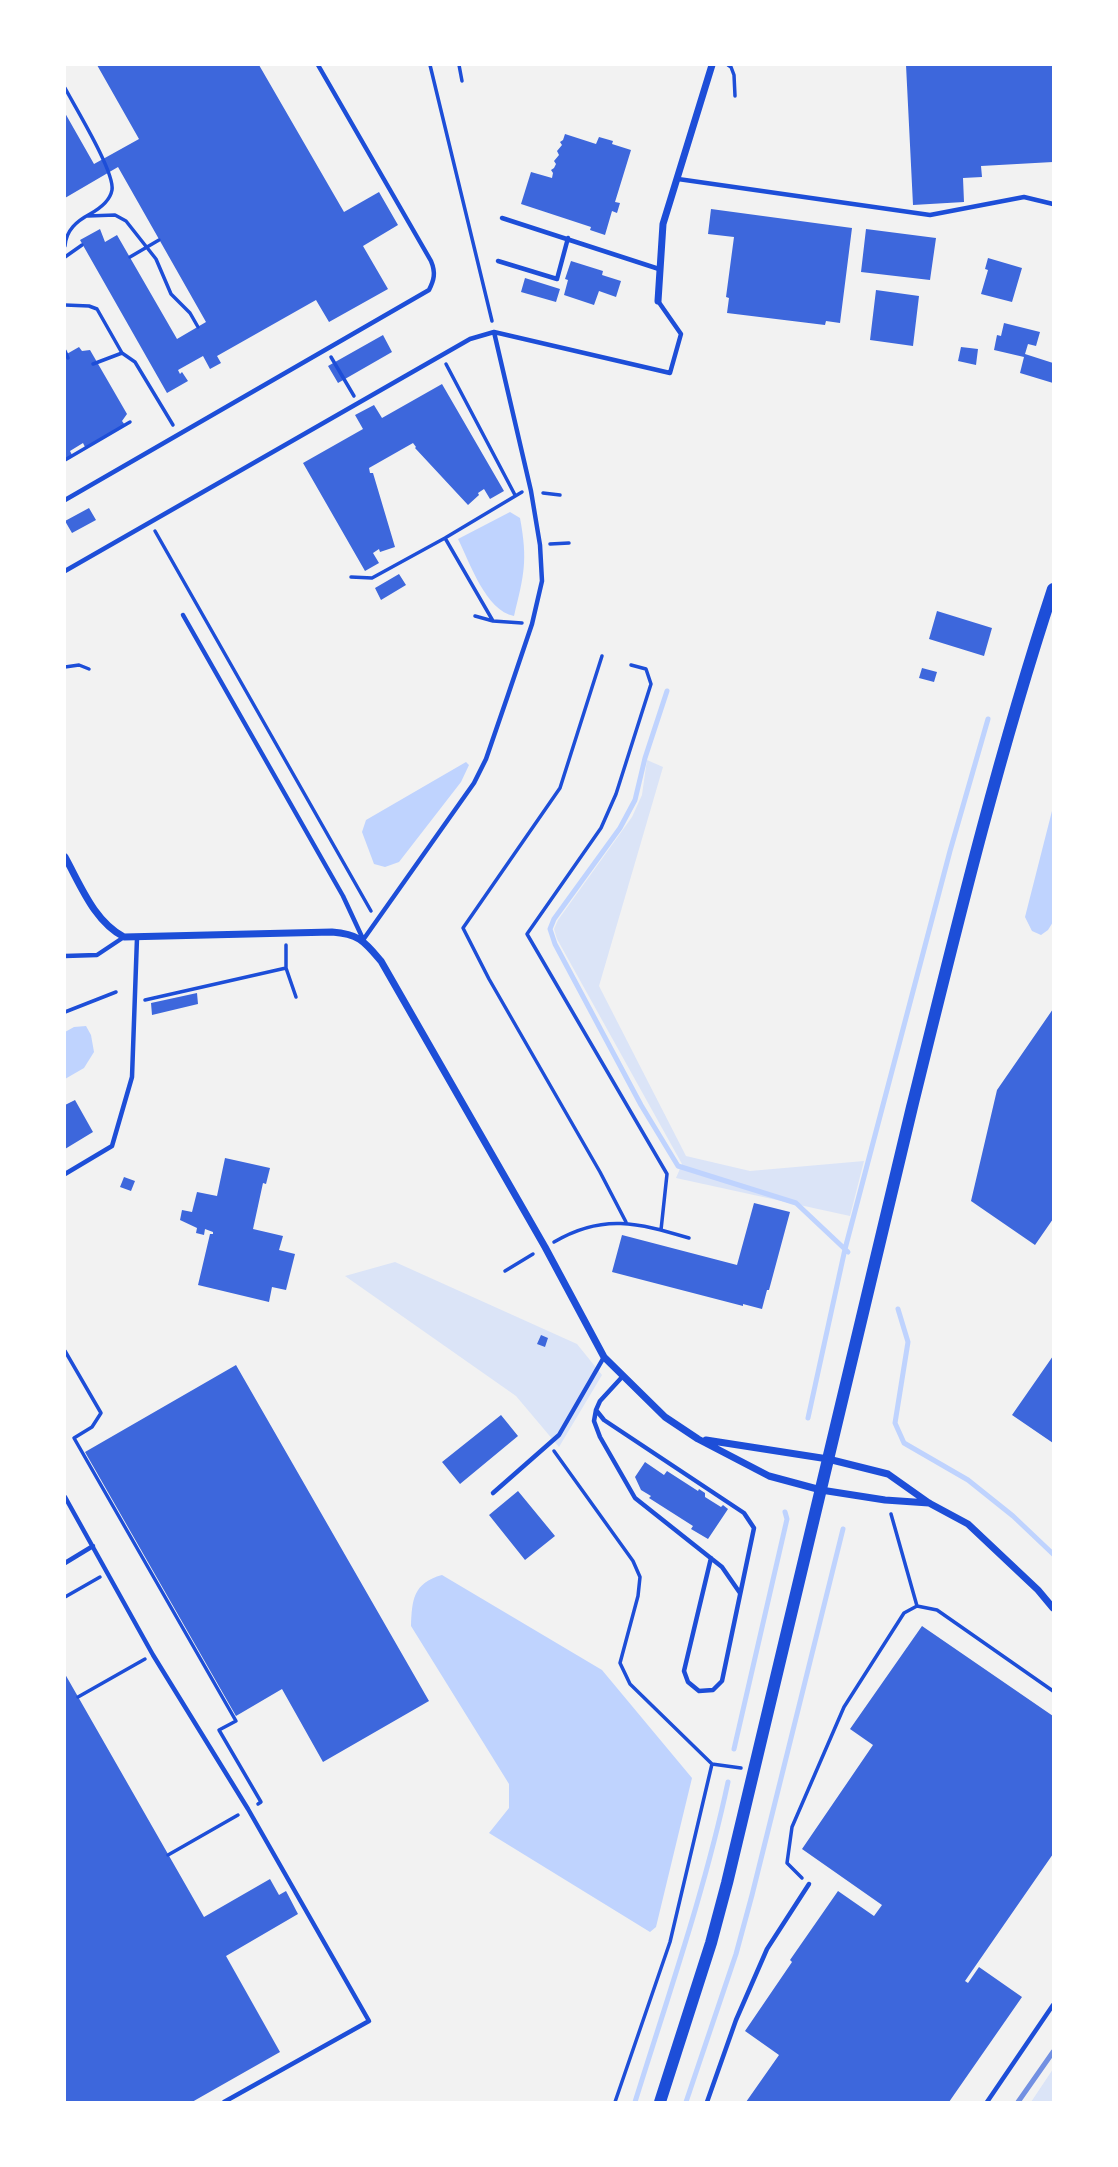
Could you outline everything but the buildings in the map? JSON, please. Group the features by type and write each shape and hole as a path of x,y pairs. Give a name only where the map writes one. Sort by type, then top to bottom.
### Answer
{"main road":[{"path":"660,2102 711,1942 957,926 1053,589"}],"street":[{"path":"658,301 663,224 712,65"},
{"path":"65,857 100,918 110,930 124,937 332,932 363,940 381,961 545,1247 604,1357 623,1376 665,1417 698,1439 769,1476 821,1490 885,1500 929,1503"},
{"path":"698,1439 828,1459 888,1474 929,1503 968,1524 1038,1590 1053,1608"}],"lane":[{"path":"65,500 429,290 435,270 318,65"},
{"path":"677,179 930,215 1024,198 1053,204"},
{"path":"502,218 659,269"},
{"path":"498,261 556,279 568,238"},
{"path":"65,571 442,355 470,340 494,332 670,373 681,334 658,301"},
{"path":"363,940 474,783 486,759 531,624 541,581 540,545 531,491 494,332"},
{"path":"183,615 348,905 363,940"},
{"path":"65,956 97,955 124,937"},
{"path":"65,1174 112,1146 132,1077 137,938"},
{"path":"493,1493 558,1435 604,1357"},
{"path":"623,1376 600,1401 596,1410 594,1421 600,1437 635,1498 722,1567 740,1593"},
{"path":"596,1410 604,1420 744,1513 752,1522 754,1528 722,1681 713,1690 698,1690 688,1682 684,1671 711,1558"},
{"path":"65,1497 153,1655 248,1809 369,2021 224,2102"},
{"path":"65,1563 93,1546"},
{"path":"707,2102 736,2020 767,1950 809,1884"},
{"path":"987,2102 1053,2005"}],"path":[{"path":"430,65 494,332"},
{"path":"459,65 462,81"},
{"path":"728,65 732,67 734,75 735,96"},
{"path":"65,88 111,178 112,191 107,201 67,233 65,246"},
{"path":"85,217 115,215 126,221 156,259 171,294 190,313 198,327"},
{"path":"130,257 159,240"},
{"path":"65,257 82,245"},
{"path":"65,305 97,309 122,353 135,362 178,435"},
{"path":"326,349 358,404"},
{"path":"65,351 68,358"},
{"path":"93,364 122,353"},
{"path":"442,355 515,495"},
{"path":"65,460 130,422"},
{"path":"351,577 372,578 446,538 515,495 531,491 559,495"},
{"path":"151,523 377,920"},
{"path":"446,538 493,621"},
{"path":"540,545 569,543"},
{"path":"475,616 493,621 531,624"},
{"path":"602,656 560,788 463,928 626,1222"},
{"path":"631,664 646,669 651,684 617,794 601,828 527,934 667,1174 661,1230"},
{"path":"65,667 79,666 89,669"},
{"path":"285,933 286,968 296,997"},
{"path":"135,1002 286,968"},
{"path":"65,1012 116,992"},
{"path":"545,1247 573,1231 598,1223 626,1222 690,1238"},
{"path":"505,1271 533,1254 540,1264"},
{"path":"65,1350 100,1413 92,1427 74,1438 236,1721 219,1730 261,1802 168,1855"},
{"path":"549,1444 634,1561 640,1577 638,1596 620,1663 630,1684 712,1764 754,1770"},
{"path":"891,1515 917,1606"},
{"path":"65,1597 108,1573"},
{"path":"809,1884 787,1863 792,1827 844,1707 904,1613 917,1606 937,1610 1053,1691"},
{"path":"78,1698 153,1655"},
{"path":"615,2102 670,1941 712,1764"}],"shaded area":[{"path":"647,760 663,767 599,986 686,1156 750,1171 864,1161 850,1216 676,1178 682,1164 557,939 554,929 558,920 632,817 642,795"},
{"path":"395,1262 577,1344 602,1375 559,1447 516,1396 345,1276"},
{"path":"1053,2069 1053,2102 1031,2102"}],"water":[{"path":"510,512 520,518 524,546 522,578 514,616 504,612 487,596 458,539"},
{"path":"466,762 469,765 461,782 399,862 385,867 374,864 362,832 366,820"},
{"path":"1053,807 1053,922 1041,935 1032,931 1025,917"},
{"path":"86,1026 91,1035 94,1052 84,1068 65,1079 65,1032 74,1027"},
{"path":"442,1575 602,1670 692,1778 656,1927 650,1932 489,1833 509,1808 509,1784 411,1626 416,1594 425,1583"}],"waterway":[{"path":"667,691 645,758 635,800 620,828 554,919 550,929 555,944 641,1105 678,1166 796,1203 848,1252"},
{"path":"808,1418 845,1249 950,851 988,719"},
{"path":"898,1309 908,1342 895,1423 904,1443 968,1480 1013,1516 1053,1554"},
{"path":"734,1749 787,1519 785,1512"},
{"path":"686,2102 736,1954 843,1529"},
{"path":"635,2102 697,1903 728,1782"}],"railway":[{"path":"1018,2102 1053,2052"}]}
